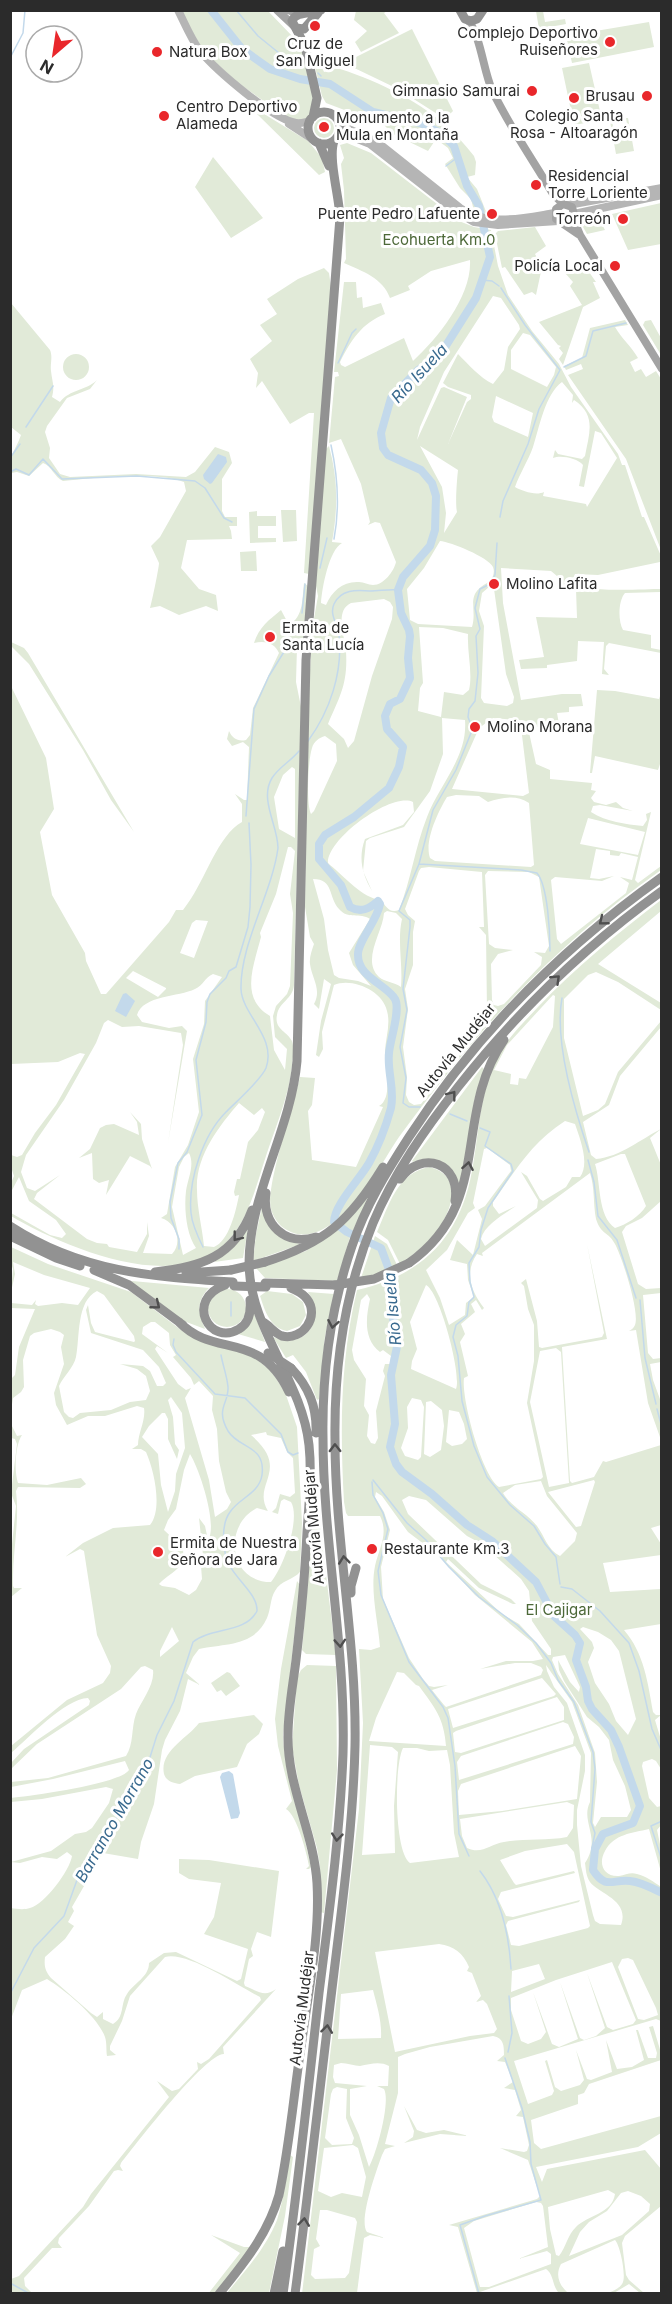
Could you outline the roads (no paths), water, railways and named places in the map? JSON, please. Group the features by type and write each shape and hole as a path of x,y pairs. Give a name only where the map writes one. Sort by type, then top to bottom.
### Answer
{"highway":[{"path":"305,19 293,19 305,46"},
{"path":"295,27 302,30 305,19"},
{"path":"219,2294 258,2244 277,2203 317,1914 316,1871 310,1837 291,1769 288,1740 304,1577 310,1458 305,1423 294,1389 261,1321 250,1274 251,1236 293,1088 297,1060 306,660 339,204 331,152 340,130 335,118 325,109 316,95 305,46 305,19"},
{"path":"316,95 308,130 332,174 337,240"},
{"path":"311,119 324,112 335,118"},
{"path":"315,141 326,144 335,140"},
{"name":"Autovía Mudéjar","path":"283,2294 342,1784 342,1669 323,1455 325,1386 333,1319 352,1247 363,1219 398,1155 448,1082 499,1020 539,978 606,918 662,877"},
{"name":"Autovía Mudéjar","path":"297,2294 300,2285 297,2280 350,1834 355,1732 351,1640 334,1437 338,1371 347,1311 363,1251 375,1219 406,1160 442,1109 490,1048 540,994 587,950 662,891"},
{"path":"265,1285 324,1288 374,1279 409,1263 437,1238 451,1218 462,1191 478,1097 487,1070 503,1041 539,1000 540,994"},
{"path":"10,1224 79,1256 152,1272 191,1273 231,1270 265,1262 300,1250 326,1235 359,1203 424,1107 442,1084 448,1082"},
{"path":"375,1219 382,1213 396,1185 410,1168 422,1163 438,1164 453,1177 456,1193 452,1212 437,1238"},
{"path":"269,1168 270,1176 265,1206 275,1229 296,1240 326,1235"},
{"path":"152,1272 196,1266 222,1252 235,1240 244,1227 258,1192 264,1186"},
{"path":"10,1224 52,1249 129,1285 186,1329 253,1352 266,1360 278,1373 294,1403 301,1428 308,1513"},
{"path":"10,1236 56,1258 93,1267 231,1284 335,1286"},
{"path":"231,1284 213,1290 208,1295 203,1311 206,1322 211,1327 227,1333 240,1329 249,1317 247,1279 250,1274"},
{"path":"261,1321 275,1333 286,1336 297,1335 306,1329 311,1319 310,1304 304,1295 291,1288"},
{"path":"179,1322 268,1353 291,1368 305,1384 314,1408 317,1468 323,1505 327,1511"},
{"path":"338,1500 342,1503 345,1518"},
{"path":"351,1640 354,1632 351,1586 356,1568"},
{"path":"274,2294 290,2210 295,2202"}],"main road":[{"path":"178,10 191,38 211,64 236,86 315,141"},
{"path":"277,10 295,27"},
{"path":"288,10 305,19"},
{"path":"471,14 489,83 499,104 553,194 563,217 580,236 662,369"},
{"path":"276,114 294,123 311,119"},
{"path":"335,118 347,128 377,142 474,222 498,223 563,217 662,195"},
{"path":"335,140 350,136 370,144 455,207"},
{"path":"566,205 662,188"},
{"path":"553,194 566,205"},
{"path":"563,217 566,205"},
{"path":"563,217 566,205"}],"water":[{"path":"218,454 226,457 227,462 210,484 203,475"},
{"path":"126,993 135,1001 126,1017 115,1011 123,994"},
{"path":"229,1771 233,1774 240,1813 238,1818 231,1819 220,1777 222,1773"}],"waterway":[{"path":"10,58 23,33 25,10"},
{"name":"Río Isuela","path":"211,10 242,49 270,69 300,79 330,84 373,112 420,123 441,133 454,146 467,186 479,206 490,257 476,298 440,355 418,370 391,398 381,433 383,448 388,455 421,470 432,483 436,496 435,530 430,546 403,577 398,590 401,613 410,636 408,658 410,678 400,699 390,704 385,716 387,729 403,747 399,767 389,788 354,817 325,835 319,844 319,859 341,885 350,907 361,910 378,901 380,904 359,949 359,962 362,969 391,994 397,1004 389,1053 391,1108 372,1157 338,1208 334,1222 347,1232 381,1248 391,1275 392,1314 398,1342 391,1375 395,1424 390,1447 396,1464 402,1472 432,1494 467,1525 492,1541 536,1582 554,1616 575,1635 580,1643 576,1660 586,1687 588,1701 592,1709 611,1730 640,1806 633,1823 603,1834 595,1849 593,1870 606,1882 634,1882 662,1893"},
{"path":"236,10 258,36 279,53"},
{"path":"318,73 321,76"},
{"path":"446,166 458,157"},
{"path":"482,280 492,281 499,286"},
{"path":"500,517 503,501 528,444 539,409 560,370 525,325 501,288"},
{"path":"564,367 586,356 593,331 626,323"},
{"path":"338,363 356,329"},
{"path":"26,427 53,386"},
{"path":"10,458 20,444"},
{"path":"331,445 337,492 334,539"},
{"path":"10,472 16,469 29,475 43,459 62,479 137,476 195,481 205,488 224,518 232,522"},
{"path":"320,568 327,538"},
{"path":"497,543 495,575 490,584 480,589 475,608 480,629 476,636 478,673 475,701 469,709 468,717 471,733 456,770 433,810 419,864 537,873 541,879 546,899 550,951"},
{"path":"302,613 305,584"},
{"name":"Barranco Morrano","path":"308,741 329,704 337,677 340,649 333,612 334,604 337,599 349,592 398,590"},
{"path":"246,816 254,709 269,676 287,647"},
{"name":"Barranco Morrano","path":"203,1247 191,1213 192,1187 199,1159 210,1133 218,1122 254,1085 266,1068 267,1046 243,999 242,972 251,936 270,883 278,848 268,804 269,786 275,774 299,751"},
{"path":"179,1249 179,1239 171,1218 170,1202 178,1163 187,1152 202,1115 196,1060 206,1022 207,1002 210,994 226,978 229,971 236,967 248,927 251,865 249,823"},
{"path":"419,864 399,911 410,920 403,989 407,1010 400,1047 406,1078 403,1103 409,1107 420,1107"},
{"path":"562,998 560,1015 563,1055 572,1097 589,1152"},
{"path":"450,1114 467,1121"},
{"path":"480,1128 490,1132 485,1146 511,1164 513,1171 488,1208 481,1230 479,1247 469,1263 474,1297 469,1302 467,1316 456,1325 453,1337 458,1356 462,1401 474,1446 487,1477 510,1505 534,1526 556,1557 560,1584"},
{"path":"588,1160 594,1182 598,1216 617,1240 636,1298"},
{"path":"640,1300 645,1358 656,1404"},
{"name":"Barranco Morrano","path":"231,1302 231,1316"},
{"path":"174,1339 173,1345 176,1352 215,1394 245,1398 281,1434 288,1452 293,1455 298,1453"},
{"name":"Barranco Morrano","path":"10,1994 34,1948 64,1916 81,1869 106,1835 146,1770 157,1735 174,1701 193,1642 200,1637 236,1627 252,1618 257,1611 253,1597 227,1561 224,1532 230,1512 257,1487 262,1475 262,1465 256,1453 233,1437 224,1423 223,1411 228,1387 221,1355"},
{"path":"657,1409 662,1428"},
{"path":"373,1480 407,1523 426,1540 449,1567 479,1597 517,1625 536,1643 551,1663 558,1680 574,1702 593,1752 595,1769 591,1822 595,1833 592,1848"},
{"path":"372,1482 373,1495 383,1513 388,1529 378,1571 381,1595 409,1662 443,1707 448,1718 455,1766 459,1834 469,1856"},
{"path":"561,1587 572,1589 600,1611 629,1643 639,1671 652,1729 662,1752"},
{"path":"662,1821 651,1826 662,1861"},
{"path":"480,1871 494,1893 503,1917 511,1969"},
{"path":"508,2052 512,2033 509,1996"},
{"path":"479,2294 460,2225 541,2200 531,2164 530,2142 522,2108 505,2058"},
{"path":"10,2283 30,2294"}],"place":[{"name":"Cruz de San Miguel","path":"315,26"},
{"name":"Complejo Deportivo Ruiseñores","path":"610,42"},
{"name":"Natura Box","path":"157,52"},
{"name":"Gimnasio Samurai","path":"532,91"},
{"name":"Brusau","path":"647,96"},
{"name":"Colegio Santa Rosa - Altoaragón","path":"574,98"},
{"name":"Centro Deportivo Alameda","path":"164,116"},
{"name":"Monumento a la Mula en Montaña","path":"324,127"},
{"name":"Residencial Torre Loriente","path":"536,185"},
{"name":"Puente Pedro Lafuente","path":"492,214"},
{"name":"Torreón","path":"623,219"},
{"name":"Policía Local","path":"615,266"},
{"name":"Molino Lafita","path":"494,584"},
{"name":"Ermita de Santa Lucía","path":"270,637"},
{"name":"Molino Morana","path":"475,727"},
{"name":"Restaurante Km.3","path":"372,1549"},
{"name":"Ermita de Nuestra Señora de Jara","path":"158,1552"}],"park label":[{"name":"Ecohuerta Km.0","path":"439,240"},
{"name":"El Cajigar","path":"559,1610"}]}
